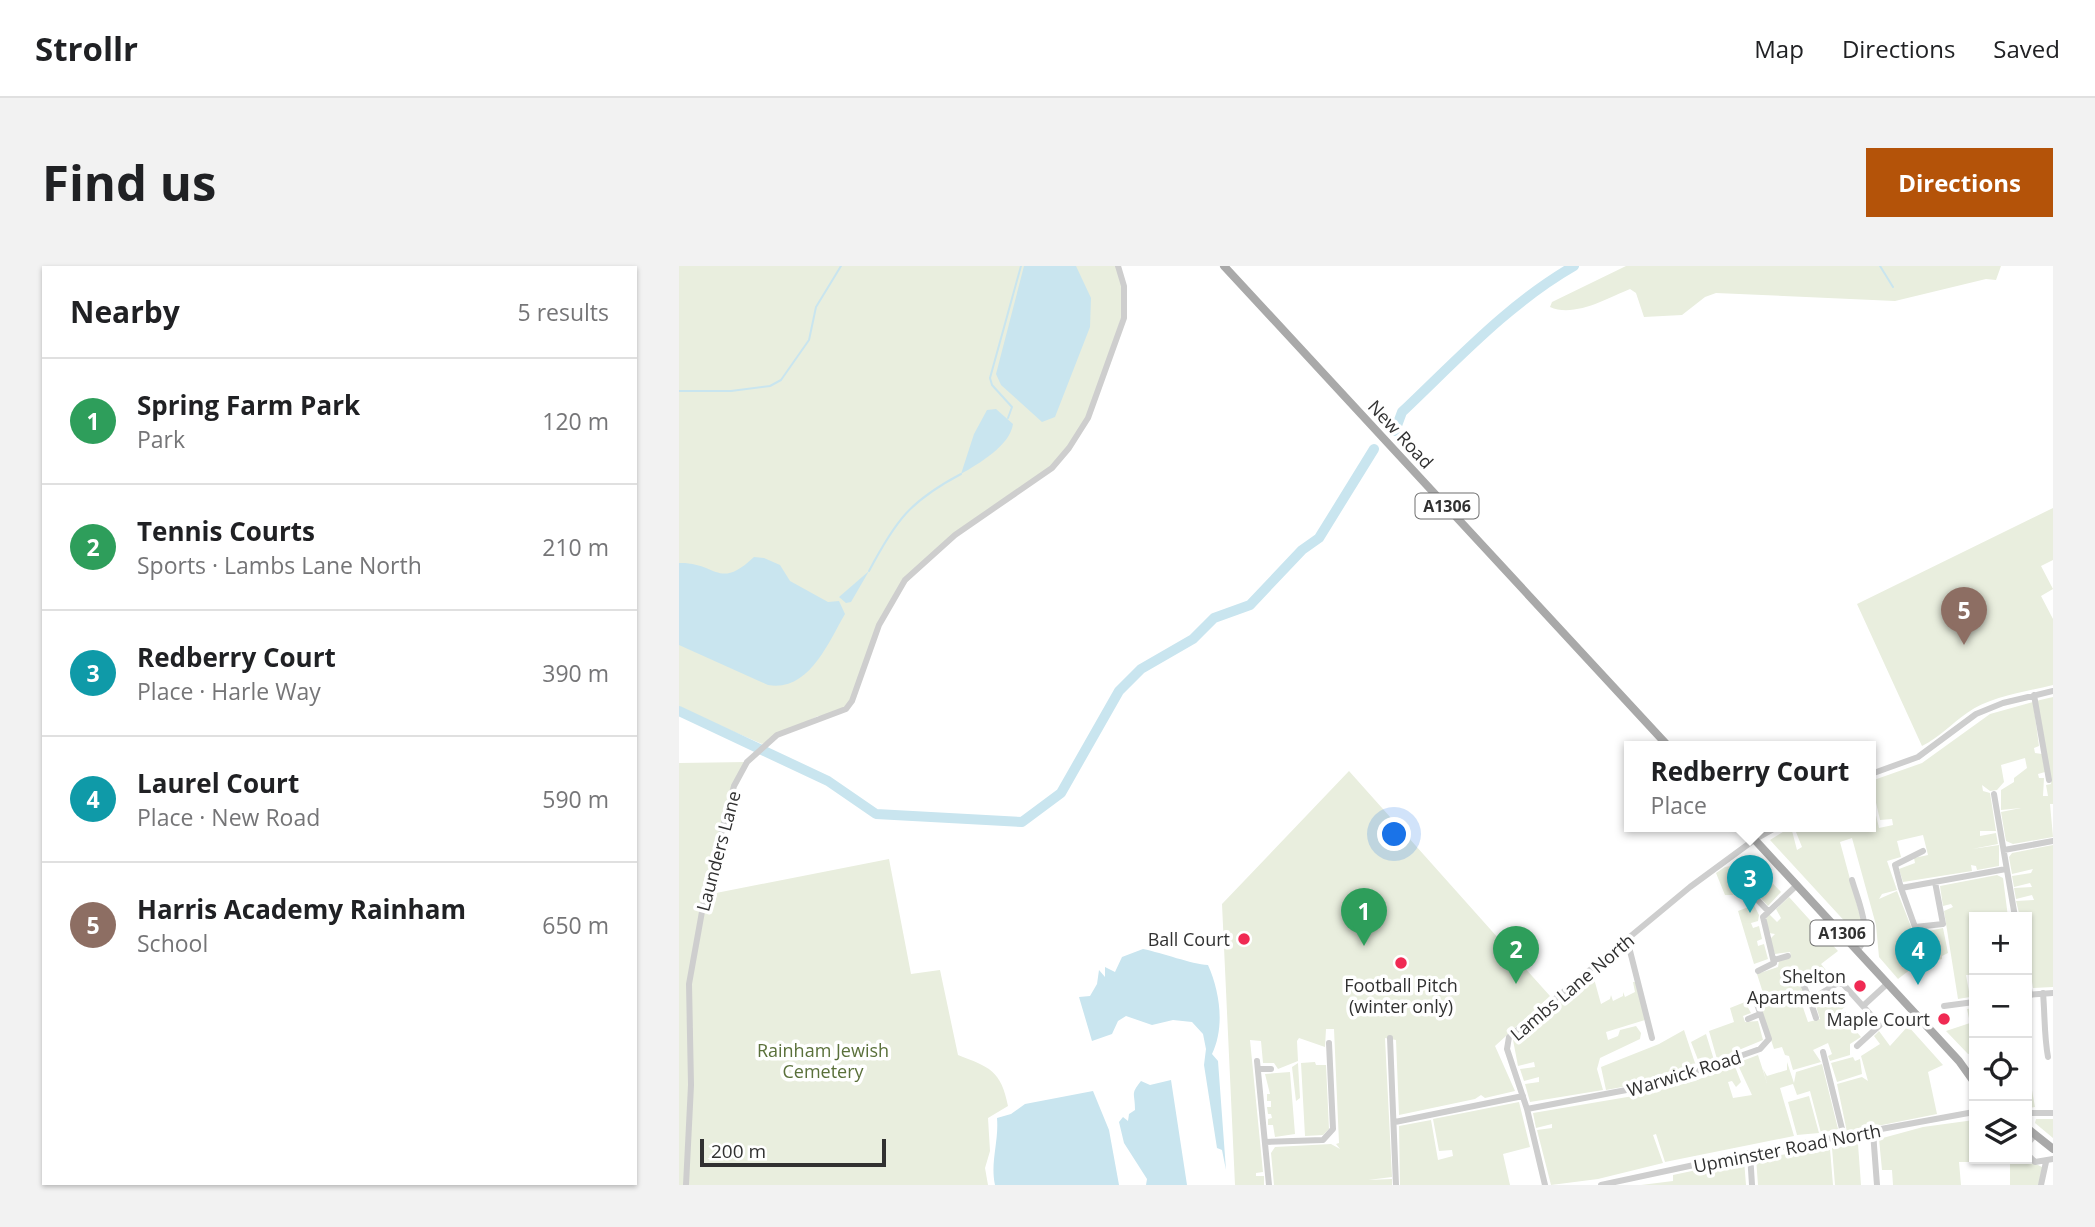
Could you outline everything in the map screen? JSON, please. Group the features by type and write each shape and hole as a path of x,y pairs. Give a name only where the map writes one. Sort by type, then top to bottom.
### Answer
{"main road":[{"name":"New Road","path":"1224,266 1663,741"},
{"name":"A1306","path":"1747,832 1969,1071"},
{"path":"2032,1132 2053,1150"}],"street":[{"name":"Launders Lane","path":"685,1185 691,1085 689,984 696,943 734,786 747,762 766,744 792,728 846,709 852,701 879,625 905,580 955,535 1052,468 1069,449 1088,418 1124,318 1124,286 1118,266"},
{"path":"1876,772 1919,757 1976,714 2053,691"},
{"path":"2034,695 2049,780"},
{"path":"1994,794 2014,912"},
{"name":"Lambs Lane North","path":"1545,1185 1527,1109 1507,1049 1509,1037 1690,887 1768,832"},
{"path":"2004,850 2053,841"},
{"path":"1923,851 1894,867 1916,927 1943,924 1935,881"},
{"path":"1901,888 2006,869"},
{"path":"1852,880 1865,928 1864,943 1858,950"},
{"path":"1758,971 1772,965 1774,960 1762,924 1768,911 1797,885"},
{"path":"1746,888 1768,911"},
{"path":"1627,939 1653,1038"},
{"path":"1774,960 1787,956"},
{"path":"1810,1000 1838,983 1863,1006 1880,1025 1857,1045"},
{"path":"1803,984 1816,1018"},
{"path":"1863,1006 1887,984"},
{"path":"2043,993 2045,1015 2042,1025 2048,1057"},
{"path":"2032,994 2053,993"},
{"name":"Warwick Road","path":"1527,1109 1663,1083 1760,1049 1769,1039 1756,1001"},
{"path":"1944,1006 1969,1003"},
{"path":"1748,1019 1761,1014"},
{"path":"1390,1038 1396,1185"},
{"path":"1265,1142 1323,1140 1330,1136 1333,1129 1329,1043"},
{"path":"1823,1052 1844,1137"},
{"path":"1257,1060 1269,1185"},
{"path":"1258,1069 1272,1069"},
{"path":"1395,1122 1523,1096"},
{"name":"Upminster Road North","path":"1601,1185 1750,1153 1969,1113"},
{"path":"2032,1113 2053,1113"},
{"path":"1873,1132 1878,1185"},
{"path":"2032,1138 2035,1135"},
{"path":"1750,1153 1752,1185"},
{"path":"2032,1159 2035,1162 2049,1161 2041,1185"}],"green space":[{"path":"679,266 1117,266 1126,303 1088,418 1052,468 934,551 891,601 852,701 835,715 818,716 762,744 679,708"},
{"path":"1626,266 2001,266 1996,280 1986,279 1895,301 1716,293 1705,297 1682,315 1644,317 1636,293 1630,289 1580,309 1559,310 1550,307 1552,302"},
{"path":"2053,508 2053,560 2041,566 2053,589 2041,596 2053,619 2053,685 2009,695 1976,707 1922,746 1857,604"},
{"path":"2053,697 2053,804 2050,804 2053,837 2013,844 2006,841 2001,812 2021,808 2001,810 2001,790 2014,782 2014,778 2027,768 2025,758 2001,765 2004,782 1997,790 1990,791 1982,785 1983,791 1990,793 1996,831 1980,831 1980,836 1996,833 1998,844 1972,849 1999,845 1999,866 1977,870 1976,866 1971,865 1972,871 1903,882 1899,869 1915,863 1914,858 1928,855 1923,835 1897,841 1901,857 1887,861 1897,890 1882,894 1879,899 1897,891 1914,934 1943,928 1948,953 1942,956 1942,959 1929,962 1924,959 1898,979 1879,957 1876,925 1852,838 1840,842 1863,927 1861,939 1770,840 1783,832 1792,832 1797,850 1802,847 1796,832 1876,832 1876,815 1879,828 1893,825 1892,819 1880,820 1876,803 1876,779 1922,763 1990,714 2033,702 2039,746 2034,748 2035,753 2042,754 2045,772 2038,774 2039,778 2044,778 2043,796 2048,796 2046,785 2051,784 2036,701"},
{"name":"Rainham Jewish Cemetery","path":"747,762 734,786 708,886 716,893 889,859 911,974 940,970 958,1055 986,1067 997,1077 1005,1094 1008,1106 988,1118 990,1151 985,1168 988,1185 679,1185 679,763"},
{"path":"1349,771 1550,996 1495,1046 1515,1091 1485,1098 1481,1095 1475,1099 1399,1115 1396,1040 1385,1038 1392,1177 1368,1180 1392,1179 1392,1185 1274,1185 1271,1153 1275,1147 1331,1144 1340,1149 1336,1144 1339,1143 1334,1029 1326,1029 1325,1047 1299,1038 1298,1061 1278,1069 1274,1063 1263,1063 1261,1041 1250,1040 1263,1172 1256,1173 1256,1176 1264,1176 1264,1185 1235,1185 1222,904"},
{"path":"2053,845 2053,987 2033,988 2032,912 2019,912 2016,901 2034,900 2032,895 2016,899 2014,888 2032,887 2030,883 2014,887 2012,876 2031,873 2033,869 2012,874 2009,857 2012,853"},
{"path":"1741,864 1759,869 1781,892 1768,906 1745,881 1732,889 1733,895 1725,895 1716,873 1725,867"},
{"path":"1997,875 2003,878 2007,912 1969,912 1969,975 1966,975 1969,997 1958,999 1944,911 1953,907 1951,904 1943,906 1940,886"},
{"path":"1789,897 1838,951 1821,964 1833,979 1825,982 1819,973 1800,983 1804,991 1798,993 1808,1022 1820,1019 1815,1003 1835,989 1848,1004 1838,1013 1830,1014 1831,1019 1837,1016 1835,1022 1840,1024 1845,1012 1850,1017 1847,1020 1861,1037 1850,1044 1850,1055 1830,1061 1828,1056 1832,1054 1828,1043 1813,1050 1821,1062 1793,1070 1789,1056 1785,1055 1782,1047 1774,1049 1757,997 1763,993 1757,974 1778,967 1779,961 1791,957 1790,952 1775,954 1770,939 1775,934 1769,933 1766,918 1769,914 1777,922 1781,918 1776,909"},
{"path":"1754,905 1759,915 1758,921 1751,923 1753,928 1759,926 1762,939 1757,941 1758,946 1764,944 1768,959 1754,964 1738,911"},
{"path":"1593,975 1601,1004 1610,999 1611,995 1613,1001 1623,996 1623,992 1625,997 1635,992 1633,982 1636,982 1645,1020 1606,1032 1608,1040 1618,1036 1620,1030 1636,1026 1641,1033 1640,1039 1600,1058 1597,1069 1603,1090 1530,1102 1525,1084 1539,1082 1539,1077 1524,1081 1520,1069 1535,1067 1534,1062 1518,1066 1513,1040"},
{"path":"1745,1002 1751,1013 1743,1016 1745,1022 1758,1021 1763,1040 1717,1059 1709,1031 1734,1022 1730,1008"},
{"path":"1969,1023 1969,1054 1968,1054 1946,1031"},
{"path":"1908,1026 1943,1065 1928,1072 1937,1114 1847,1132 1837,1084 1862,1077 1868,1081 1861,1056 1880,1044 1874,1036 1879,1031 1890,1046"},
{"path":"1684,1030 1696,1066 1649,1082 1606,1090 1601,1067 1659,1044"},
{"path":"1706,1034 1714,1060 1700,1065 1691,1042"},
{"path":"1758,1055 1767,1083 1763,1069 1767,1076 1787,1070 1787,1062 1794,1083 1796,1072 1822,1064 1838,1129 1821,1133 1810,1091 1797,1095 1793,1084 1780,1088 1794,1136 1665,1162 1656,1134 1653,1135 1663,1163 1598,1179 1551,1185 1537,1130 1552,1128 1552,1124 1536,1128 1533,1113 1645,1094 1695,1081 1734,1064 1741,1082 1736,1087 1732,1081 1728,1082 1733,1098 1752,1095 1737,1063"},
{"path":"1853,1057 1855,1061 1860,1059 1862,1074 1837,1082 1831,1063"},
{"path":"1315,1062 1316,1065 1326,1065 1329,1129 1323,1135 1305,1136 1301,1063"},
{"path":"1298,1063 1300,1098 1296,1101 1292,1067"},
{"path":"1290,1072 1295,1134 1275,1137 1273,1125 1268,1125 1268,1119 1272,1118 1267,1107 1271,1107 1271,1101 1267,1101 1267,1094 1270,1094 1265,1074"},
{"path":"1809,1096 1819,1133 1797,1135 1788,1102"},
{"path":"1519,1102 1530,1147 1503,1154 1510,1185 1400,1185 1399,1126 1431,1120 1438,1160 1453,1156 1452,1150 1439,1151 1433,1119"},
{"path":"2036,1119 2053,1119 2053,1138 2035,1123"},
{"path":"1969,1121 1969,1162 1959,1162 1961,1185 1893,1185 1892,1170 1882,1170 1879,1139 1923,1127"},
{"path":"1858,1144 1861,1185 1835,1185 1832,1148"},
{"path":"1830,1149 1833,1185 1758,1185 1756,1158"},
{"path":"1744,1160 1746,1185 1641,1185 1673,1181 1673,1175"},
{"path":"2032,1162 2044,1168 2038,1185 2010,1185 2010,1164"}],"water":[{"path":"1024,266 1076,266 1091,298 1090,327 1055,417 1042,422 1001,385 996,374"},
{"path":"996,409 1013,424 1011,432 992,454 961,474 974,434 987,410"},
{"path":"754,557 780,565 790,581 828,602 839,601 845,614 815,663 795,681 782,685 768,685 679,645 679,563 702,566 724,574 742,567"},
{"path":"869,571 851,602 846,603 839,597"},
{"path":"1143,949 1208,965 1212,975 1220,1021 1212,1054 1218,1061 1226,1170 1222,1150 1217,1148 1204,1065 1206,1049 1203,1034 1192,1022 1173,1020 1152,1025 1126,1016 1118,1021 1112,1034 1092,1041 1079,997 1090,996 1097,984 1099,970 1105,977 1105,967 1115,972 1122,957"},
{"path":"1171,1080 1187,1185 1146,1185 1147,1179 1124,1143 1119,1122 1123,1117 1128,1121 1129,1114 1135,1110 1134,1092 1141,1081 1150,1085"},
{"path":"1093,1091 1109,1130 1119,1185 995,1185 993,1168 997,1118 1011,1114 1025,1104"}],"waterway":[{"path":"679,391 731,391 770,386 781,380 809,340 816,307 841,266"},
{"path":"1008,418 1012,407 992,385 990,378 1021,266"},
{"path":"1395,431 1402,412 1484,333 1527,297 1574,266"},
{"path":"1880,266 1893,287"},
{"path":"679,711 828,781 876,814 1022,822 1061,793 1119,691 1141,669 1193,639 1214,618 1250,605 1302,550 1319,538 1374,449"},
{"path":"869,571 906,514 929,493 961,474"}],"place":[{"name":"Harris Academy Rainham","path":"1964,645"},
{"name":"Redberry Court","path":"1750,913"},
{"name":"Ball Court","path":"1244,939"},
{"name":"Spring Farm Park","path":"1364,946"},
{"name":"Football Pitch (winter only)","path":"1401,963"},
{"name":"Tennis Courts","path":"1516,984"},
{"name":"Laurel Court","path":"1918,985"},
{"name":"Shelton Apartments","path":"1860,986"},
{"name":"Maple Court","path":"1944,1019"}]}
